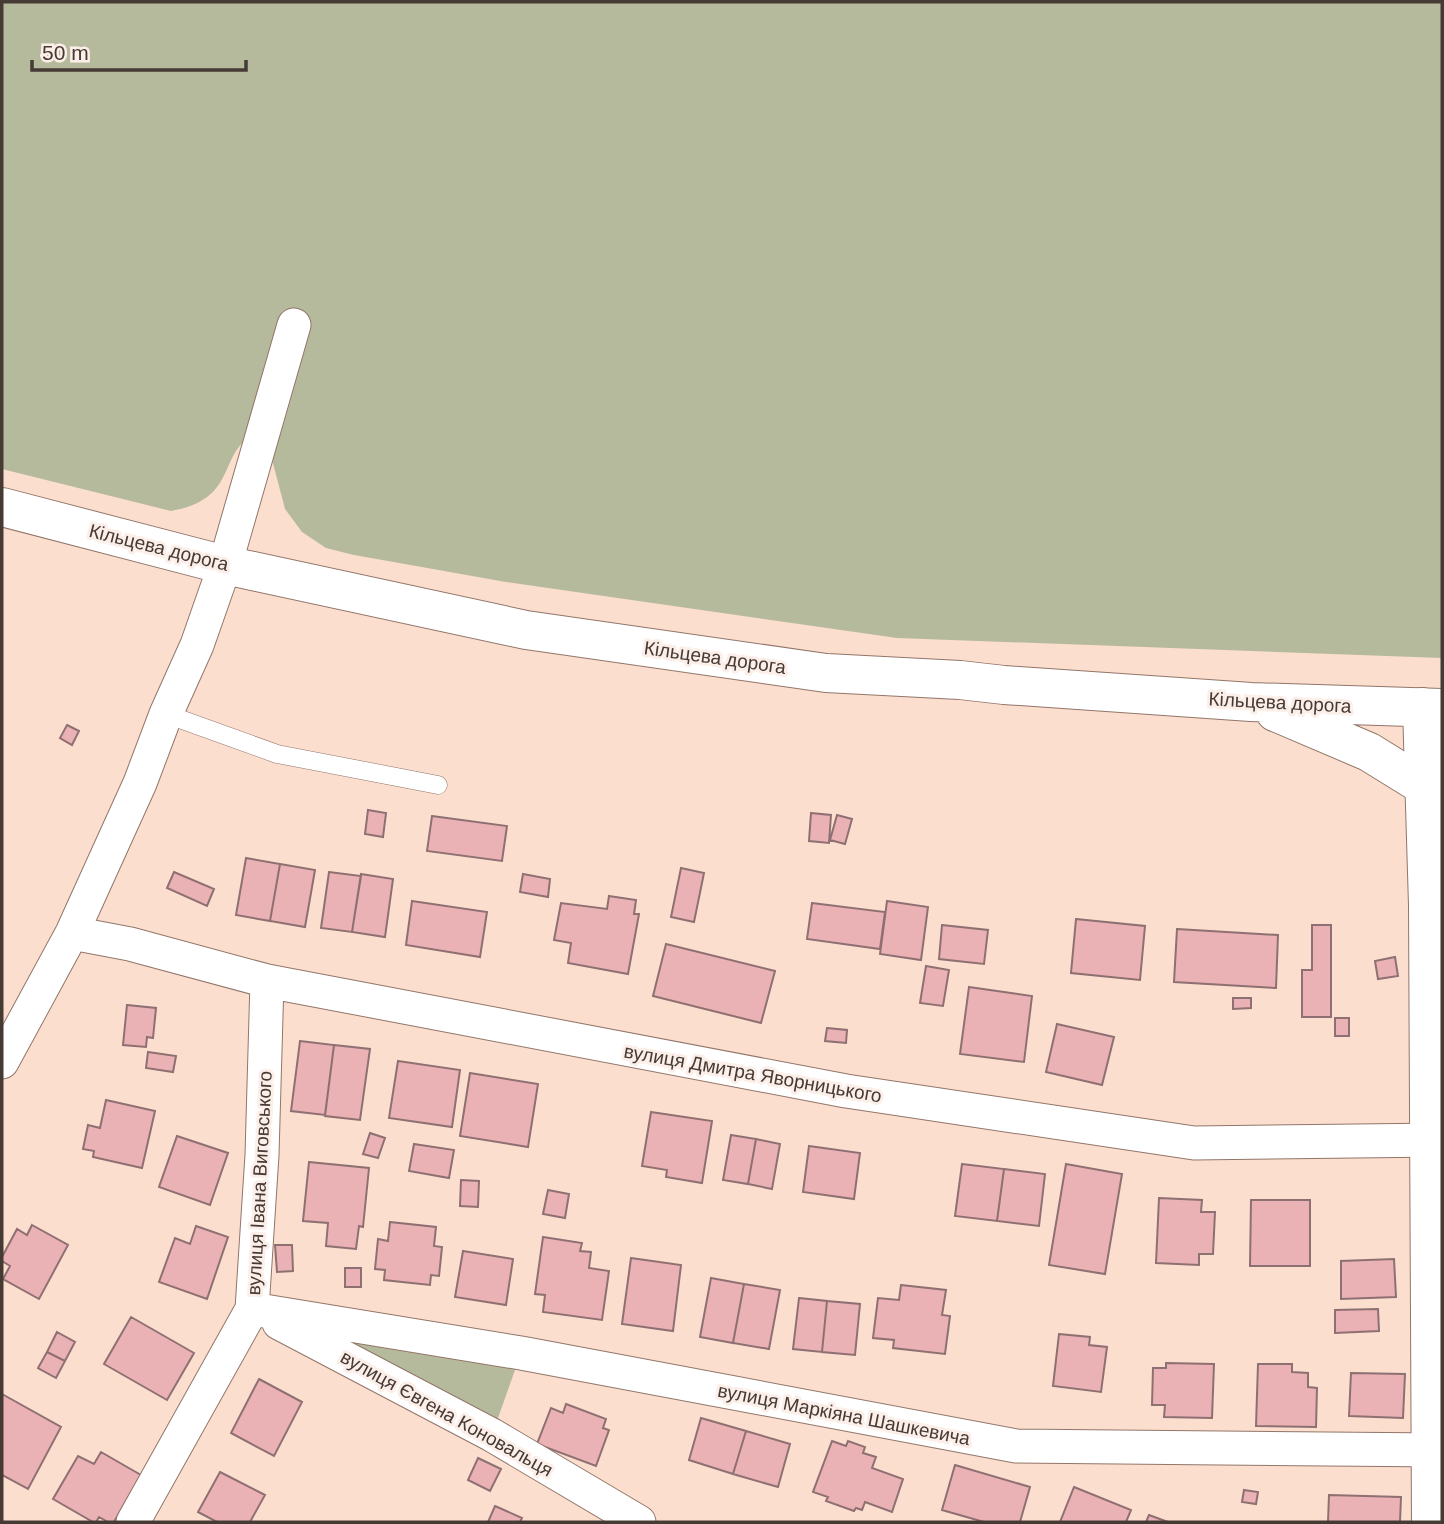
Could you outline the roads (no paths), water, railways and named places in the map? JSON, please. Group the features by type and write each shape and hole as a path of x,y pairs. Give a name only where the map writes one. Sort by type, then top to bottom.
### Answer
{"main road":[{"name":"Кільцева дорога","path":"2,507 225,565 526,630 826,673 960,680 1251,702 1432,708"},
{"path":"1251,702 1433,778"},
{"path":"1431,1522 1437,1450 1432,708"}],"street":[{"path":"2,1062 72,933 140,782 197,645 225,565 294,326"},
{"name":"вулиця Дмитра Яворницького","path":"72,933 130,944 267,981 846,1091 1194,1143 1435,1140"},
{"name":"вулиця Івана Виговського","path":"133,1522 252,1309 262,1156 267,981"},
{"name":"вулиця Маркіяна Шашкевича","path":"252,1309 521,1353 1016,1446 1437,1450"},
{"name":"вулиця Євгена Коновальця","path":"252,1309 492,1435 639,1522"}],"lane":[{"path":"166,715 277,754 438,785"}]}
